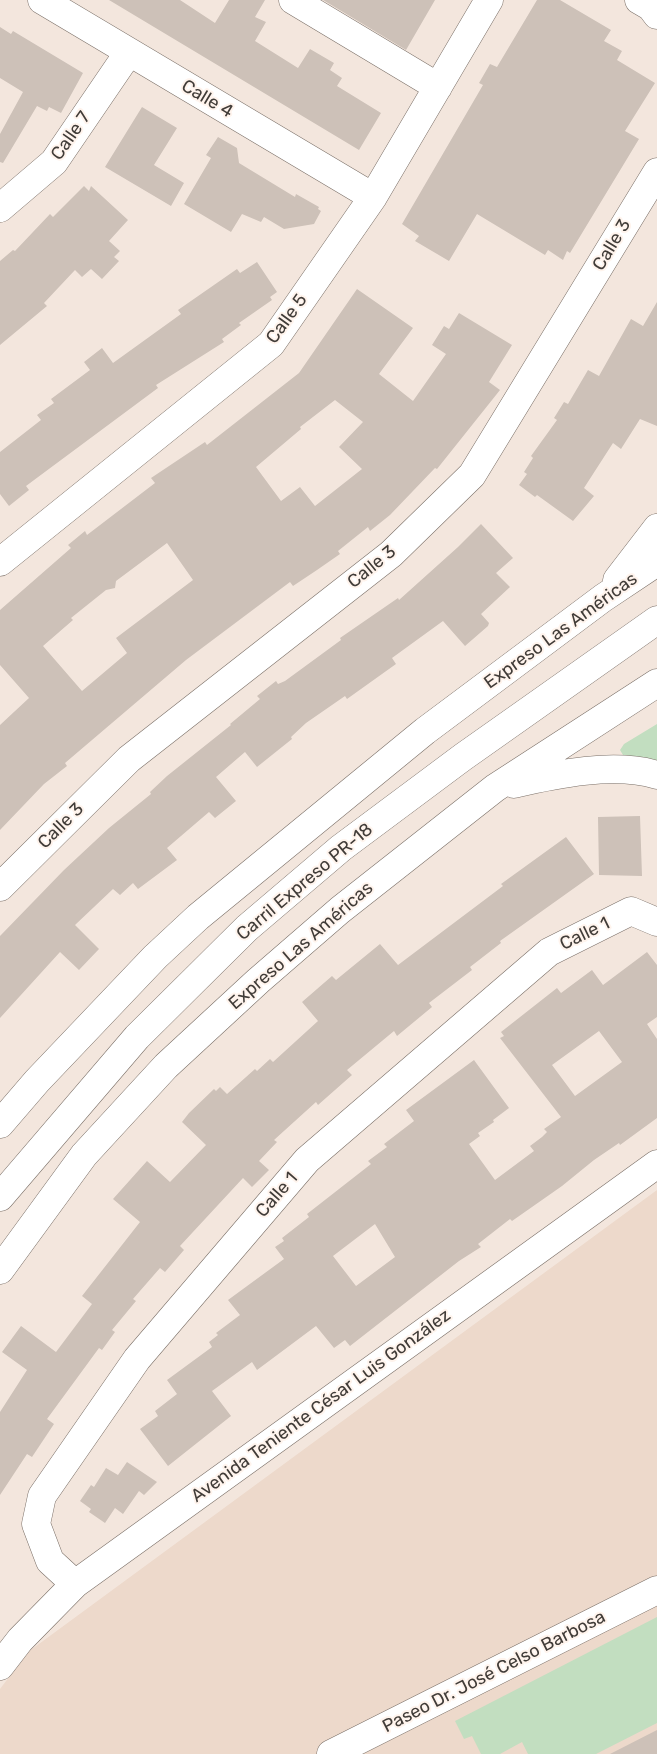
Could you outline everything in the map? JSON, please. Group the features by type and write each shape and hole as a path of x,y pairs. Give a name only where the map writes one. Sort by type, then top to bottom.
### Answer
{"main road":[{"name":"Calle 4","path":"42,0 373,197"},
{"path":"293,0 438,87"},
{"name":"Calle 5","path":"0,562 271,344 373,197 490,0"},
{"path":"638,0 651,8 657,15"},
{"name":"Calle 7","path":"0,208 54,162 128,52"},
{"name":"Calle 3","path":"0,887 129,759 391,554 472,475 657,172"},
{"path":"603,598 657,528"},
{"name":"Expreso Las Américas","path":"0,1124 154,957 198,917 425,731 603,598 657,562"},
{"name":"Carril Expreso PR-18","path":"0,1197 137,1037 247,928 356,837 463,757 657,620"},
{"name":"Expreso Las Américas","path":"0,1270 84,1156 166,1066 258,981 340,910 495,788 657,683"},
{"path":"495,788 554,775 620,770 657,775"},
{"name":"Calle 1","path":"75,1584 50,1561 36,1524 42,1496 136,1359 307,1160 549,952 631,911 657,922"},
{"name":"Avenida Teniente César Luis González","path":"0,1666 20,1640 75,1584 657,1164"},
{"name":"Paseo Dr. José Celso Barbosa","path":"331,1754 657,1590"}],"shaded area":[{"path":"657,1190 657,1754 0,1754 0,1689 28,1652"}],"green space":[{"path":"657,724 657,761 623,755 620,750 624,744"},
{"path":"657,1617 657,1723 596,1754 528,1754 522,1742 500,1754 481,1754 472,1736 464,1739 455,1721"}],"building":[{"path":"109,0 180,0 215,23 229,0 265,0 255,17 266,22 255,41 298,68 310,49 334,63 330,70 342,78 337,86 381,113 359,150"},
{"path":"323,0 435,0 406,50"},
{"path":"537,0 560,0 611,30 604,41 622,51 617,60 655,83 625,131 639,139 570,253 567,251 563,260 548,250 545,255 477,214 449,261 415,241 419,236 402,224 483,85 479,83 490,64 497,67"},
{"path":"0,27 11,34 13,31 83,73 61,113 49,107 47,111 37,106 3,163 0,162 0,134 23,92 0,78"},
{"path":"142,107 177,128 154,165 184,183 171,206 105,167"},
{"path":"218,137 237,148 239,163 295,197 296,194 319,207 318,209 321,211 314,224 284,229 264,217 261,222 242,214 231,232 184,204 211,158 206,155"},
{"path":"84,186 89,191 91,186 128,220 109,241 120,251 114,257 119,261 102,279 91,269 82,277 75,270 44,303 47,306 0,345 0,261 13,250 15,251 50,214 53,217"},
{"path":"257,262 277,292 270,297 272,300 239,323 241,325 222,339 224,342 156,385 158,388 26,486 29,490 9,506 0,494 0,452 41,420 37,415 54,403 51,399 90,370 84,362 102,348 113,363 181,314 178,310 237,269 240,273"},
{"path":"357,289 413,328 379,374 413,401 446,354 432,345 444,326 449,329 459,313 512,345 489,382 500,390 437,469 435,468 390,515 370,531 368,527 338,551 340,554 317,570 293,586 290,582 186,660 65,763 67,766 44,784 0,830 0,725 29,698 0,665 0,610 71,548 68,545 85,531 87,535 155,483 151,478 205,442 207,445 299,373","holes":["335,400 363,422 339,447 362,469 315,506 300,487 281,501 256,467 301,429 300,427","167,543 193,580 116,638 127,653 82,691 43,646 73,620 71,618 106,590 115,588 116,581"]},
{"path":"657,302 657,426 640,419 621,449 613,443 584,488 594,496 573,521 537,495 535,497 519,485 527,474 524,472 533,458 531,456 557,420 554,418 564,402 568,404 588,370 599,376 631,319 643,326"},
{"path":"481,524 513,558 496,573 510,587 481,614 489,623 488,626 465,646 443,621 392,658 396,664 347,699 345,696 306,723 291,737 292,739 257,767 245,752 216,777 236,801 215,818 209,812 167,848 177,860 138,889 133,883 120,895 113,889 75,925 99,949 79,970 60,952 0,1018 0,936 64,870 109,828 151,794 150,792 167,776 231,725 260,699 257,696 276,681 278,684 285,681 341,640 340,638 398,598 399,600"},
{"path":"640,816 642,876 599,875 598,817"},
{"path":"566,837 594,874 500,941 501,943 470,967 472,970 429,1003 432,1007 397,1036 394,1031 347,1070 352,1075 318,1105 316,1102 274,1140 277,1142 259,1161 269,1170 252,1187 243,1178 180,1246 184,1250 165,1272 160,1268 133,1299 136,1301 112,1330 115,1332 102,1350 99,1348 47,1419 54,1424 32,1457 27,1454 0,1495 0,1412 27,1370 2,1352 21,1326 56,1352 92,1304 82,1296 140,1222 113,1199 147,1161 170,1182 206,1145 182,1122 189,1113 214,1089 216,1091 220,1087 227,1094 255,1069 257,1071 270,1059 273,1062 318,1021 302,1002 332,976 336,980 380,944 398,965 503,886 501,884"},
{"path":"647,952 657,965 657,1017 647,1024 657,1039 657,1118 620,1145 619,1143 594,1160 562,1186 512,1221 510,1219 478,1244 481,1247 459,1261 350,1346 345,1340 334,1348 316,1326 257,1370 252,1362 212,1391 231,1416 168,1466 140,1429 158,1416 155,1411 177,1394 167,1380 212,1347 209,1342 218,1335 216,1333 240,1315 228,1300 284,1259 275,1247 284,1241 282,1238 309,1217 307,1214 371,1164 368,1161 387,1147 384,1144 414,1121 406,1110 474,1060 509,1108 478,1133 480,1136 469,1144 495,1180 534,1151 530,1146 547,1132 544,1129 561,1117 500,1038 504,1036 501,1032 557,988 561,993 592,970 603,985","holes":["599,1031 622,1062 575,1096 552,1065","375,1224 395,1257 356,1286 333,1256"]},
{"path":"127,1462 157,1482 144,1495 139,1491 123,1514 115,1508 105,1523 89,1512 91,1509 80,1501 91,1485 94,1487 106,1468 118,1475"},
{"path":"657,1730 657,1754 610,1754"}]}
